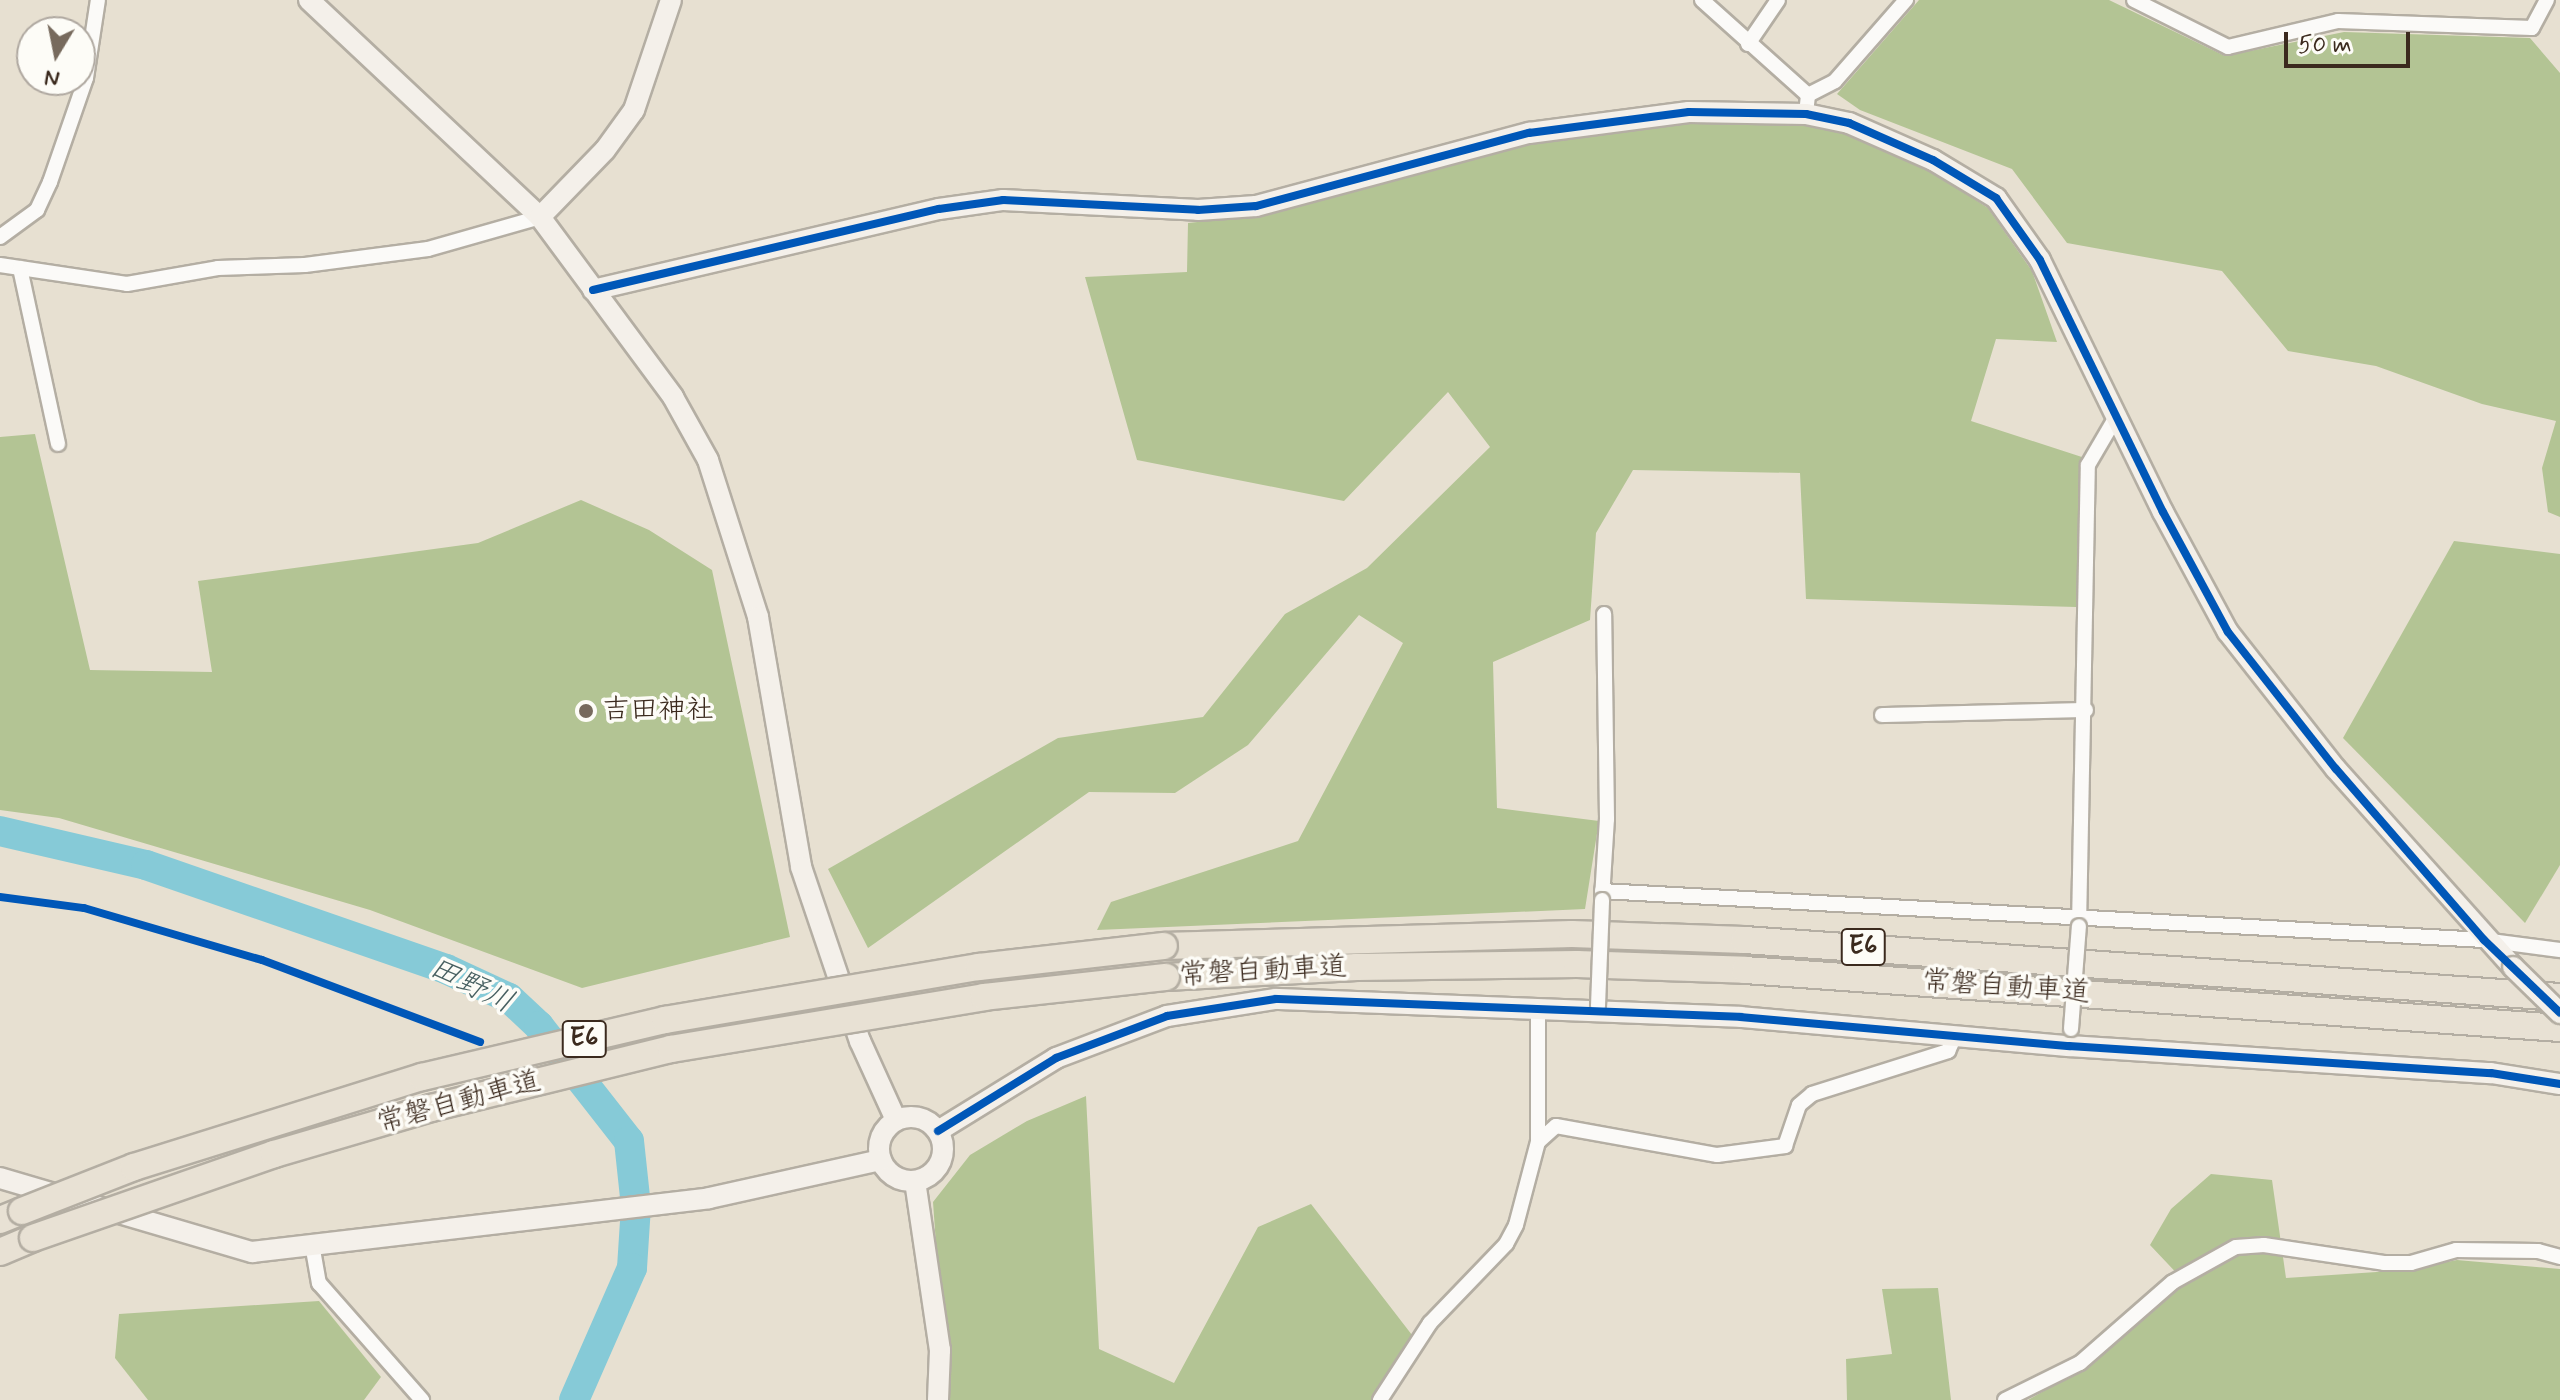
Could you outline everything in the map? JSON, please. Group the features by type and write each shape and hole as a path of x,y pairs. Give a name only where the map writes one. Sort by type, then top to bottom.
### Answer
{"highway":[{"name":"常磐自動車道","path":"11,1215 134,1167 422,1077 665,1020 964,969 1164,946 1572,934 1728,939 2560,997"},
{"name":"常磐自動車道","path":"0,1252 274,1154 431,1108 671,1049 968,999 1166,977 1357,967 1577,964 1745,970 2560,1028"}],"street":[{"path":"0,237 37,210 50,182 86,78 98,0"},
{"path":"309,0 540,217 673,397 708,460 758,617 801,867 860,1041 896,1120"},
{"path":"0,265 127,284 218,268 305,265 428,249 540,217 605,150 634,110 671,0"},
{"path":"1702,0 1807,105 1933,160 1996,198 2040,260 2116,417 2228,632 2336,769 2484,940 2560,1013"},
{"path":"1748,44 1778,0"},
{"path":"593,290 939,209 1003,200 1198,210 1256,206 1529,133 1689,112 1807,105 1835,81 1906,0"},
{"path":"2134,0 2228,47 2338,21 2532,28 2547,0"},
{"path":"20,268 58,444"},
{"path":"2070,1037 2079,922 2086,710 2088,465 2116,417"},
{"path":"1598,1011 1607,819 1604,614"},
{"path":"1882,715 2086,710"},
{"path":"1602,896 2484,940 2560,950"},
{"path":"938,1131 1056,1058 1167,1016 1276,999 1380,1000 1538,1013 1598,1011 1741,1017 1955,1036 2070,1037 2491,1073 2560,1084"},
{"path":"1380,1400 1430,1323 1506,1244 1527,1199 1538,1142 1538,1013"},
{"path":"1538,1142 1556,1126 1717,1155 1785,1146 1799,1105 1812,1094 1948,1051 1955,1036"},
{"path":"914,1117 938,1131 943,1149 938,1167 915,1181 898,1179 881,1160 879,1142 896,1120 914,1117"},
{"path":"0,1178 252,1252 688,1200 881,1160"},
{"path":"915,1181 940,1350 938,1400"},
{"path":"312,1244 319,1283 422,1400"},
{"path":"2005,1400 2080,1363 2173,1282 2236,1247 2264,1245 2384,1263 2411,1263 2456,1250 2538,1251 2560,1257"}],"green space":[{"path":"1919,0 2109,0 2225,56 2344,32 2530,38 2560,73 2560,517 2548,512 2542,468 2556,421 2482,404 2376,366 2288,351 2222,271 2067,243 2012,169 1860,110 1837,94"},
{"path":"1690,120 1806,124 1849,132 1929,170 1988,208 2032,271 2057,342 1996,339 1971,421 2088,459 2087,548 2076,607 1806,599 1800,473 1633,470 1596,533 1590,620 1493,662 1497,808 1599,821 1585,909 1097,930 1111,902 1298,841 1403,643 1359,615 1248,745 1175,793 1089,792 868,948 828,869 1058,738 1203,717 1285,614 1367,568 1490,447 1448,392 1344,501 1137,460 1085,277 1187,272 1188,223 1262,215 1531,143"},
{"path":"35,434 90,670 212,672 198,581 478,543 581,500 649,530 712,570 790,937 582,988 370,910 59,818 0,810 0,437"},
{"path":"2454,541 2560,554 2560,865 2525,923 2343,738"},
{"path":"1086,1096 1099,1349 1174,1383 1258,1227 1311,1204 1412,1335 1372,1400 947,1400 933,1202 970,1155 1027,1121"},
{"path":"2211,1174 2272,1180 2286,1278 2407,1270 2457,1260 2560,1269 2560,1400 2028,1400 2085,1367 2185,1282 2150,1245 2171,1209"},
{"path":"1938,1288 1951,1400 1847,1400 1846,1359 1892,1354 1882,1289"},
{"path":"319,1301 381,1377 364,1400 148,1400 115,1358 119,1314"}],"waterway":[{"name":"田野川","path":"0,831 146,865 446,969 509,998 539,1026 629,1141 636,1206 632,1268 574,1400"}],"cycle path":[{"path":"593,290 939,209 1003,200 1198,210 1256,206 1529,133 1689,112 1806,114 1849,123 1933,160 1996,198 2040,260 2163,512 2228,632 2336,769 2484,940 2560,1013"},
{"path":"0,897 84,908 262,960 480,1042"},
{"path":"938,1131 1056,1058 1167,1016 1276,999 1741,1017 2069,1046 2491,1073 2560,1084"}],"place":[{"name":"吉田神社","path":"586,711"}]}
